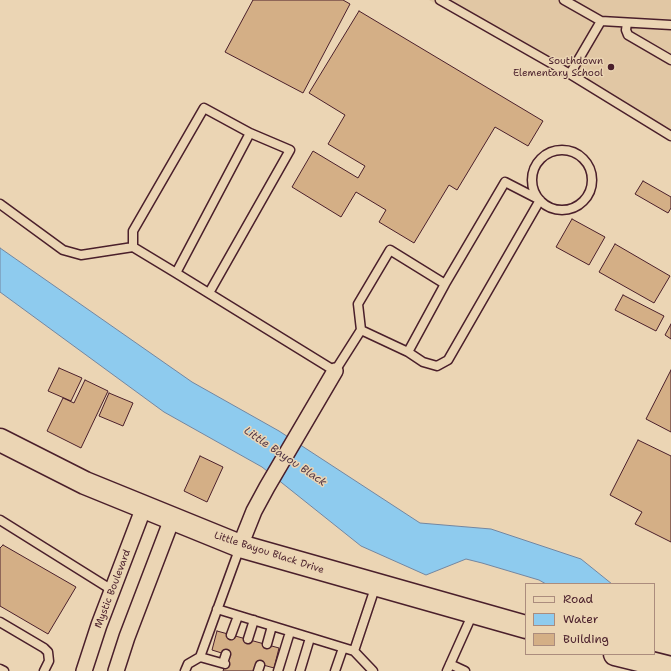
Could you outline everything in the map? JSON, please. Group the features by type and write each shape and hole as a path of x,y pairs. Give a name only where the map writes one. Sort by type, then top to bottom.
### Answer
{"main road":[{"name":"Little Bayou Black Drive","path":"0,440 78,480 240,546 525,627"},
{"path":"619,655 671,668"}],"street":[{"path":"240,546 254,511 335,370"},
{"name":"Mystic Boulevard","path":"84,671 99,625 144,507"},
{"path":"116,671 127,637 172,519"}],"lane":[{"path":"440,0 570,74 671,136"},
{"path":"564,0 600,21 671,25"},
{"path":"570,74 600,21"},
{"path":"627,23 626,33 628,35 671,60"},
{"path":"133,247 133,231 204,108 250,133 290,150 209,293"},
{"path":"176,273 250,133"},
{"path":"408,352 445,284 505,182 557,210 568,210 578,206 585,199 590,190 592,180 590,170 585,161 578,155 569,151 560,150 551,152 542,158 537,164 533,173 532,183 534,192 540,200"},
{"path":"361,330 408,352 423,362 438,366 448,360 540,200"},
{"path":"0,204 63,250 81,255 133,247 335,370 361,330 358,304 390,250 445,284"},
{"path":"0,520 112,590"},
{"path":"185,671 188,664 200,657 240,546"},
{"path":"354,651 376,585"},
{"path":"217,609 354,651 373,671"},
{"path":"465,671 449,668 473,612"},
{"path":"232,635 238,616"},
{"path":"248,639 254,620"},
{"path":"0,622 44,648 48,652 49,661 44,671"},
{"path":"267,644 272,626"},
{"path":"278,671 290,632"},
{"path":"300,671 310,638"},
{"path":"335,671 343,648"},
{"path":"200,657 224,664 226,654"},
{"path":"0,669 4,671"}],"shaded area":[{"name":"Southdown Elementary School","path":"429,0 671,0 671,134"}],"water":[{"name":"Little Bayou Black","path":"0,248 192,382 279,431 420,523 491,529 581,559 611,583 544,583 539,580 466,559 426,575 361,546 262,467 164,412 0,292"}],"building":[{"path":"253,0 343,0 350,4 303,93 225,52"},
{"path":"359,11 543,121 528,146 495,127 457,190 449,185 414,243 379,222 386,210 356,192 341,217 292,187 313,151 358,178 365,166 328,144 345,115 309,93"},
{"path":"643,181 671,197 671,208 668,213 635,194"},
{"path":"572,219 605,237 589,265 556,247"},
{"path":"615,244 670,276 654,303 599,272"},
{"path":"623,295 664,316 656,331 615,310"},
{"path":"671,324 671,339 665,335"},
{"path":"59,368 82,378 71,401 48,391"},
{"path":"671,370 671,432 646,419"},
{"path":"85,380 108,391 81,448 47,431 63,398 74,403"},
{"path":"109,393 133,403 123,426 99,416"},
{"path":"638,440 671,456 671,542 635,524 642,512 610,495"},
{"path":"200,456 223,467 207,502 184,491"},
{"path":"3,545 76,587 48,634 0,606 0,548"},
{"path":"217,631 279,648 274,668 256,663 254,671 223,671 228,655 212,650"}],"place":[{"name":"Southdown Elementary School","path":"611,67"}]}
